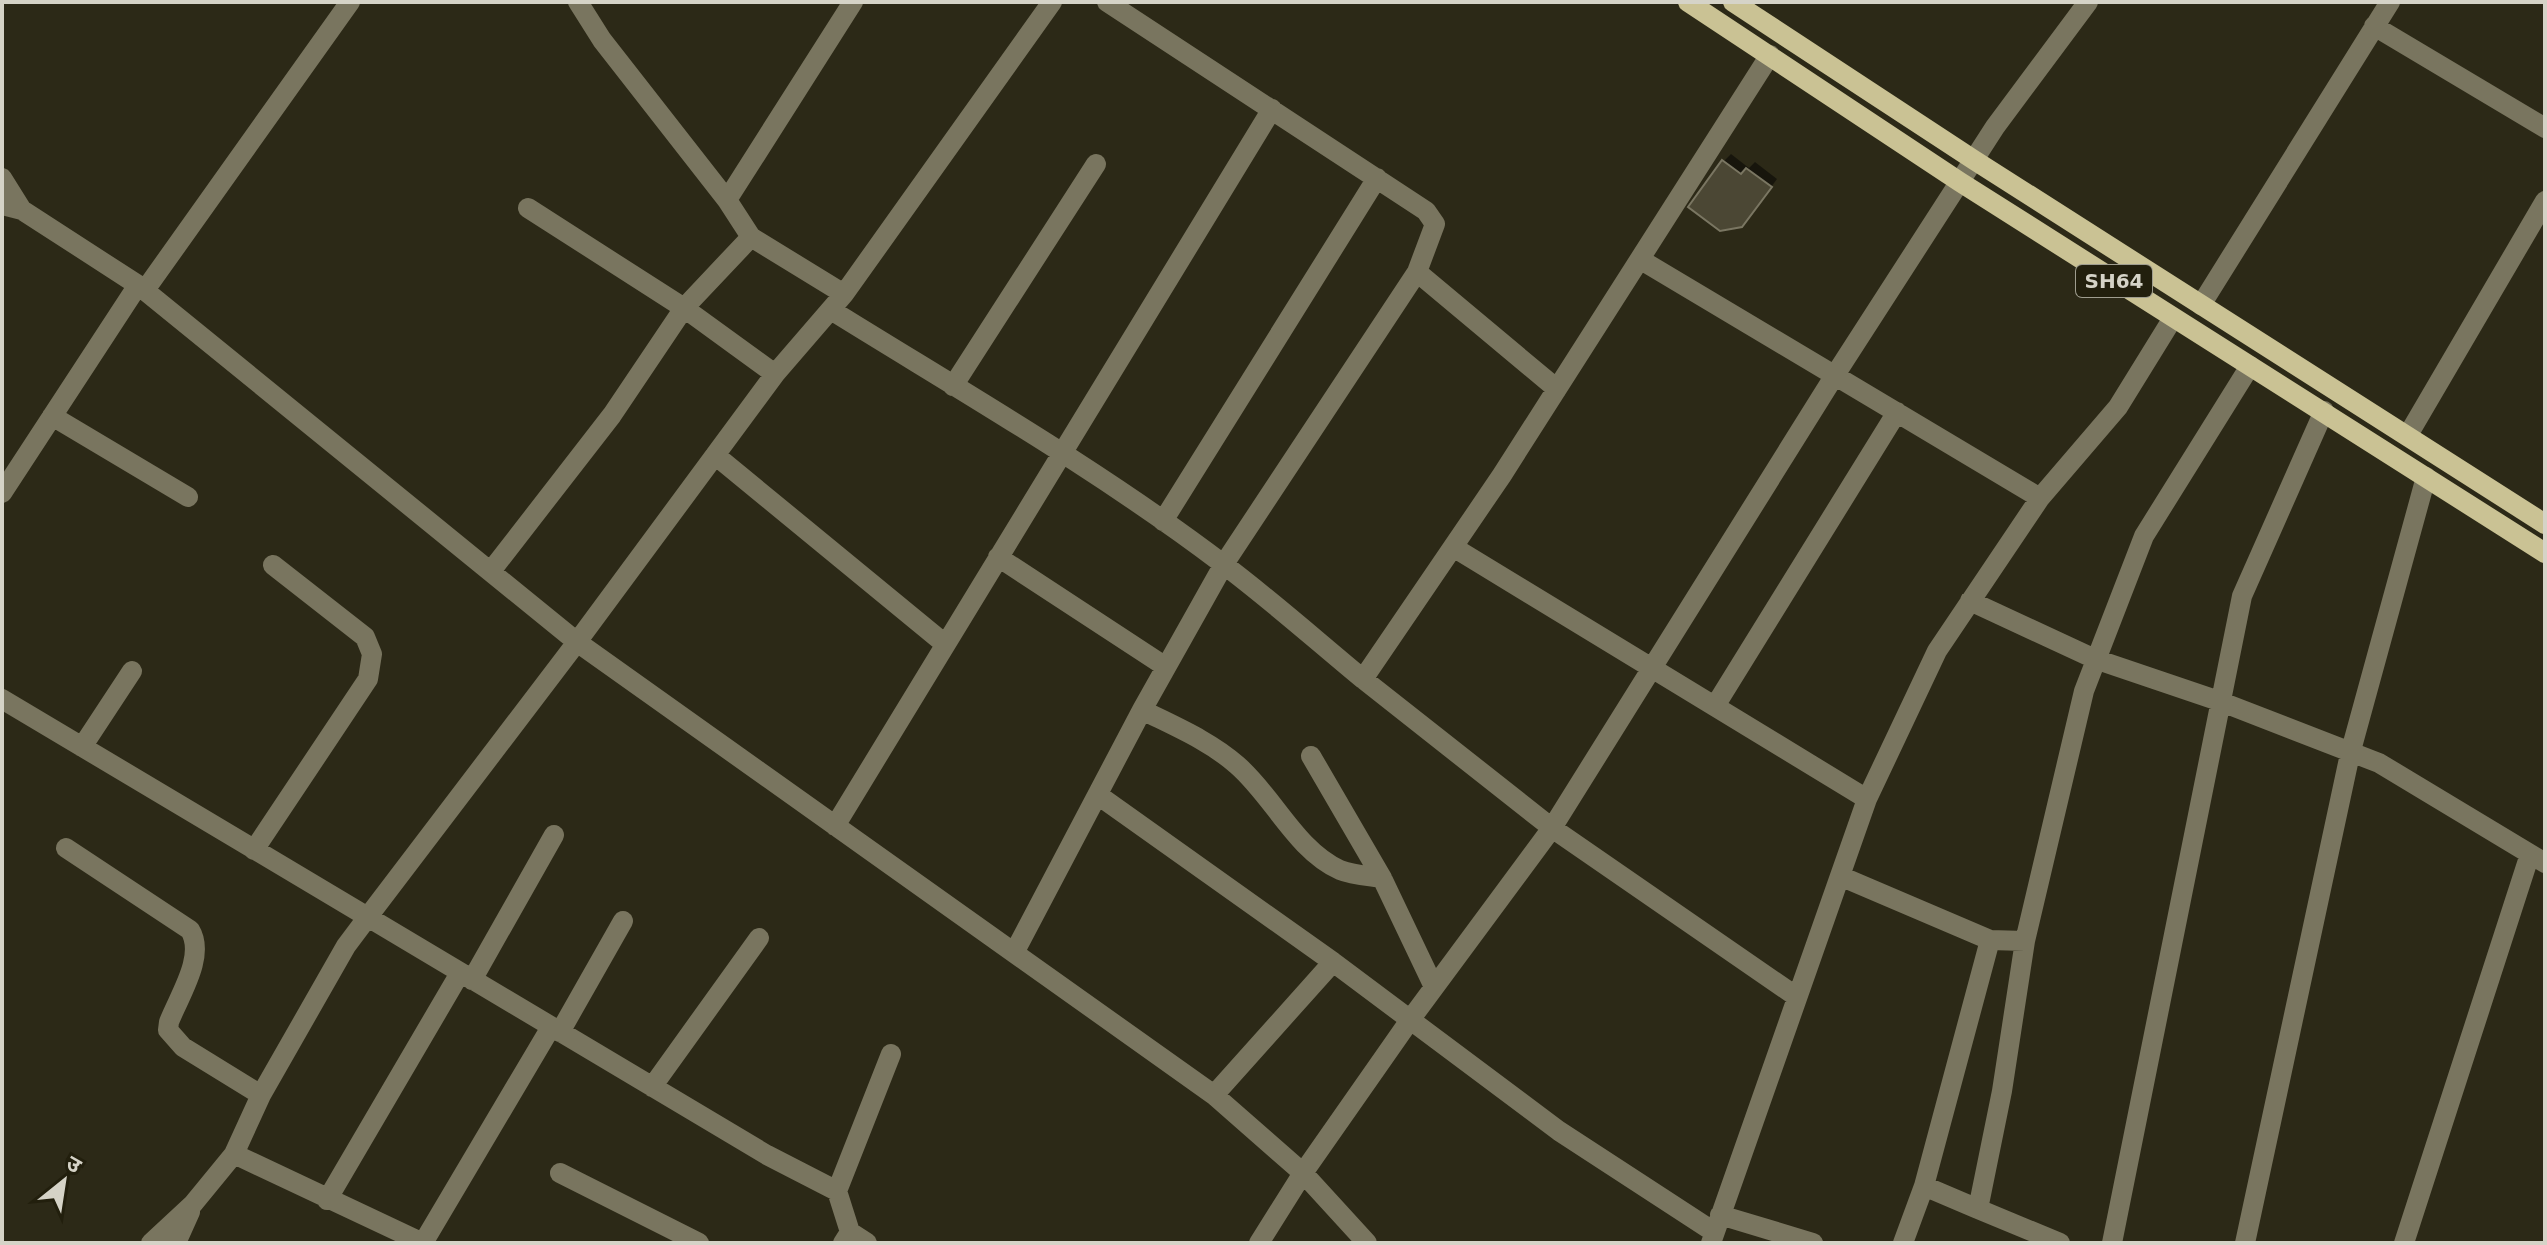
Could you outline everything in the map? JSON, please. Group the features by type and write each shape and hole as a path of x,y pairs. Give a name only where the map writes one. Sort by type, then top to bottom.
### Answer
{"main road":[{"name":"SH64","path":"1688,2 1960,182 2545,553"},
{"name":"SH64","path":"1733,2 1974,160 2545,524"},
{"path":"2485,515 2498,493"}],"street":[{"path":"2,493 142,288 350,2"},
{"path":"578,2 602,40 727,200 751,237 953,386 1062,452 1224,564 1363,679 1552,828 1797,997"},
{"path":"727,200 853,2"},
{"path":"151,1243 193,1204 234,1154 261,1095 346,946 775,374 838,302 1052,2"},
{"path":"1014,953 1142,710 1224,564 1417,272 1435,224 1426,211 1107,2"},
{"path":"1259,1243 1303,1173 1410,1020 1552,828 1835,375 1995,127 2088,2"},
{"path":"2201,305 2390,2"},
{"path":"2374,26 2545,128"},
{"path":"1363,679 1557,389 1770,55"},
{"path":"835,826 1272,109"},
{"path":"953,386 1096,164"},
{"path":"2,178 12,207 142,288 577,642 1214,1095 1303,1173 1367,1243"},
{"path":"1163,521 1377,178"},
{"path":"2408,435 2545,201"},
{"path":"528,208 684,308 775,374"},
{"path":"491,571 612,415 684,308 751,237"},
{"path":"1641,260 2040,498"},
{"path":"1417,272 1557,389"},
{"path":"1715,1230 1867,799 1937,651 2040,498 2118,407 2173,318"},
{"path":"1978,1209 2002,1091 2025,941 2084,691 2144,536 2250,366"},
{"path":"2112,1243 2242,596 2324,411"},
{"path":"1715,706 1897,412"},
{"path":"52,416 188,497"},
{"path":"715,455 945,644"},
{"path":"2245,1243 2350,754 2426,477"},
{"path":"1453,547 1867,799"},
{"path":"998,557 1166,667"},
{"path":"254,850 368,679 372,654 365,637 273,565"},
{"path":"1970,601 2095,659 2219,701 2379,763 2538,858 2404,1243"},
{"path":"82,747 132,671"},
{"path":"2,699 767,1155 837,1191"},
{"path":"1142,710 1207,744 1237,765 1282,814 1303,843 1324,861 1343,871 1382,878"},
{"path":"1311,756 1382,878 1434,987"},
{"path":"1098,795 1333,962 1559,1131 1715,1230 1813,1243"},
{"path":"327,1200 554,835"},
{"path":"66,848 190,930 195,939 193,964 168,1030 183,1047 261,1095"},
{"path":"1840,876 1990,940 2025,941"},
{"path":"234,1154 423,1243 623,921"},
{"path":"652,1087 759,938"},
{"path":"1903,1243 1924,1186 1990,940"},
{"path":"1214,1095 1333,962"},
{"path":"853,1239 837,1191 891,1054"},
{"path":"560,1173 699,1243"},
{"path":"1924,1186 2060,1243"},
{"path":"176,1243 193,1204"}],"building":[{"path":"1722,160 1741,174 1746,168 1772,187 1742,227 1720,231 1688,207"}]}
